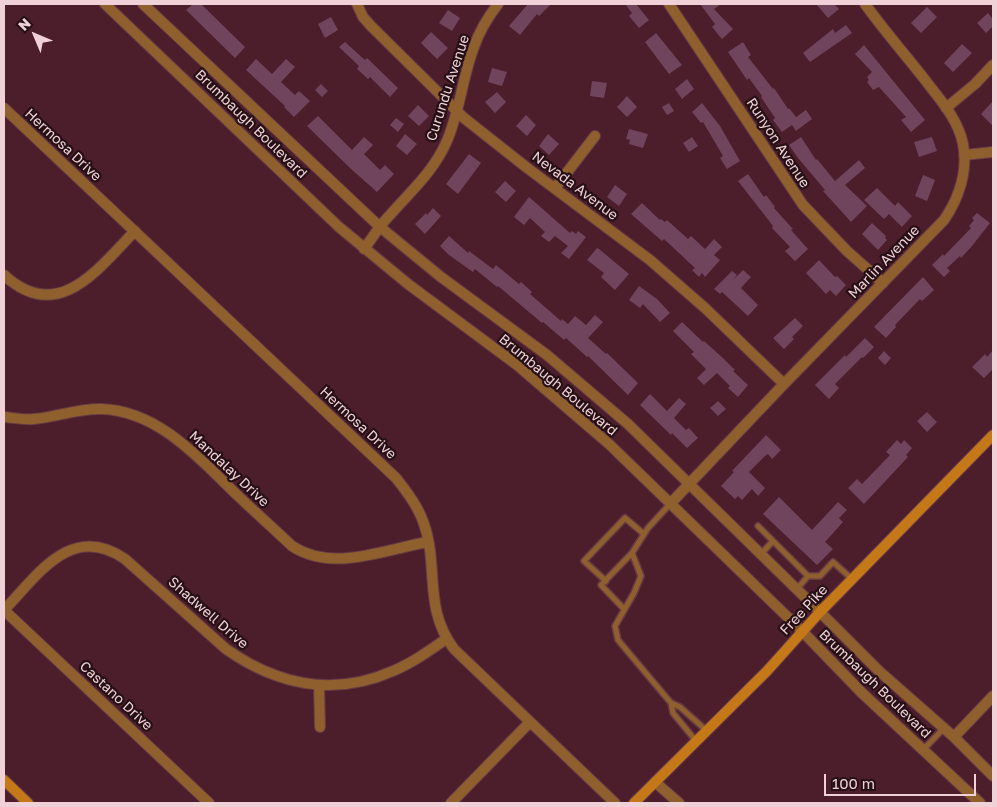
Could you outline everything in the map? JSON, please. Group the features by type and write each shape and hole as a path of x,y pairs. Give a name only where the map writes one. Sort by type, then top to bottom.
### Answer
{"main road":[{"name":"Free Pike","path":"634,803 767,671 820,612 993,435"},
{"path":"4,780 28,803"}],"street":[{"name":"Brumbaugh Boulevard","path":"105,4 364,249 517,365 608,444 802,632 861,692 980,803"},
{"name":"Brumbaugh Boulevard","path":"142,4 380,227 441,278 567,372 628,424 879,671 954,737 993,776"},
{"name":"Nevada Avenue","path":"357,4 371,26 474,127 650,260 705,308 784,384"},
{"name":"Curundu Avenue","path":"364,249 380,227 418,186 446,145 458,111 473,48 480,32 498,4"},
{"name":"Runyon Avenue","path":"669,4 803,205 847,251 883,283"},
{"name":"Marlin Avenue","path":"670,504 944,220 954,206 962,179 964,155 959,132 946,108 866,4"},
{"path":"946,108 975,84 993,65"},
{"name":"Hermosa Drive","path":"4,108 396,478 419,510 425,525 432,566 433,599 440,626 446,639 454,649 615,803"},
{"path":"555,188 595,136"},
{"path":"964,155 993,152"},
{"path":"4,275 14,285 36,294 49,295 70,290 91,277 135,231"},
{"name":"Mandalay Drive","path":"4,417 34,419 102,409 120,411 148,421 164,430 193,454 292,546 311,556 340,559 428,542"},
{"name":"Shadwell Drive","path":"4,610 50,561 60,554 78,547 102,548 113,551 142,572 204,631 243,661 268,674 284,679 319,685 355,682 391,672 446,639"},
{"name":"Castano Drive","path":"4,610 209,803"},
{"path":"319,685 320,727"},
{"path":"954,737 993,696"},
{"path":"451,803 530,722"},
{"path":"655,782 678,803"}],"lane":[{"path":"624,609 601,585 632,553 648,528 670,504"},
{"path":"606,581 584,561 625,518 644,534"},
{"path":"758,526 808,576 820,576 833,562 852,579"},
{"path":"760,554 773,541"},
{"path":"632,553 641,576 634,593 615,626 618,640 671,703 673,713 696,741"},
{"path":"797,589 808,576"},
{"path":"671,703 680,706 707,731"},
{"path":"923,750 944,728"}],"building":[{"path":"193,4 201,4 245,47 235,58 186,10"},
{"path":"528,4 551,4 539,16 537,14 520,35 509,26"},
{"path":"625,4 636,4 649,20 639,28 629,16 632,13"},
{"path":"700,4 721,4 714,9 733,29 722,39 712,27 715,24"},
{"path":"816,4 834,4 839,9 828,18"},
{"path":"927,7 937,17 921,33 911,23"},
{"path":"448,10 460,18 452,31 439,23"},
{"path":"988,13 993,19 993,26 986,33 977,23"},
{"path":"331,17 338,30 325,38 318,24"},
{"path":"846,25 852,33 810,62 803,53 833,29 835,33"},
{"path":"431,32 448,48 437,59 421,43"},
{"path":"656,33 682,65 669,74 645,42"},
{"path":"345,42 365,60 367,58 398,88 390,97 370,77 368,79 357,69 359,66 339,47"},
{"path":"743,42 751,55 748,57 774,88 788,109 796,117 806,110 812,119 796,131 792,125 782,132 773,120 775,118 762,96 749,78 747,80 728,52"},
{"path":"962,44 972,53 953,72 944,63"},
{"path":"864,45 925,120 911,132 901,120 906,117 879,87 873,90 867,82 869,80 867,77 872,72 855,54"},
{"path":"256,59 272,74 286,59 295,67 281,82 295,95 299,91 310,101 294,117 285,106 246,70"},
{"path":"492,68 507,72 502,86 488,82"},
{"path":"687,79 694,89 682,99 675,89"},
{"path":"592,81 607,83 604,98 590,96"},
{"path":"321,84 328,91 322,97 315,90"},
{"path":"497,92 506,102 495,113 485,102"},
{"path":"627,96 637,107 627,117 617,107"},
{"path":"993,101 993,126 981,114"},
{"path":"669,103 674,111 667,115 662,107"},
{"path":"702,103 720,126 740,161 727,169 720,158 723,156 703,122 701,123 692,112"},
{"path":"418,105 429,116 419,126 408,116"},
{"path":"526,115 536,125 527,136 516,126"},
{"path":"318,116 352,150 364,137 373,145 364,154 380,170 385,165 394,174 377,192 307,126"},
{"path":"396,118 404,124 398,132 390,125"},
{"path":"629,129 648,134 643,148 629,144 630,140 626,139"},
{"path":"405,134 417,144 407,155 396,146"},
{"path":"548,134 559,144 549,155 539,146"},
{"path":"692,137 698,146 689,152 683,143"},
{"path":"801,137 816,160 835,181 859,160 865,168 845,185 867,206 851,222 823,191 825,190 789,145"},
{"path":"932,137 937,151 919,157 914,142"},
{"path":"469,154 481,163 458,194 446,184"},
{"path":"748,174 764,197 766,195 774,208 793,229 791,230 808,249 795,261 785,251 790,247 772,228 773,226 738,181"},
{"path":"923,175 935,180 927,201 915,196"},
{"path":"505,181 516,191 506,202 495,192"},
{"path":"615,185 627,194 619,206 607,197"},
{"path":"877,188 895,206 898,202 912,216 902,227 889,214 884,219 864,200"},
{"path":"529,197 570,233 572,231 576,234 578,231 586,237 569,259 561,253 568,246 555,236 549,242 541,236 545,232 530,218 524,225 514,217"},
{"path":"642,203 660,220 665,222 667,220 688,239 691,236 705,249 714,239 722,247 714,255 720,260 705,277 702,273 699,277 692,270 695,268 664,239 662,241 631,214"},
{"path":"433,208 441,216 425,234 415,224"},
{"path":"977,213 990,223 961,258 960,256 947,268 950,271 944,277 932,265 943,254 944,256 971,228 969,226 974,220 972,218"},
{"path":"872,223 886,236 887,240 878,250 862,234"},
{"path":"449,236 468,253 469,251 493,269 496,265 519,284 521,282 532,292 530,294 561,321 562,319 568,324 575,316 586,325 595,315 603,322 588,338 607,353 638,383 628,395 588,356 566,338 564,340 475,269 473,272 449,255 440,246"},
{"path":"597,248 629,274 615,290 601,277 604,273 587,260"},
{"path":"819,260 835,277 837,276 846,285 836,296 830,290 826,294 806,273"},
{"path":"743,270 751,277 741,288 758,305 748,316 722,292 720,294 714,289 732,271 737,275 733,280"},
{"path":"923,277 934,290 922,301 920,299 895,325 896,327 886,338 874,327"},
{"path":"639,286 657,299 670,313 660,322 643,304 640,308 629,300"},
{"path":"795,318 803,326 784,349 773,338"},
{"path":"682,322 724,359 735,370 733,371 748,385 738,397 728,388 730,386 717,373 704,385 697,378 706,369 691,354 694,352 673,331"},
{"path":"865,338 874,347 835,384 839,388 829,399 815,385"},
{"path":"993,350 993,369 984,378 972,367 985,354 987,357"},
{"path":"884,351 891,358 885,365 878,358"},
{"path":"650,394 667,411 679,398 686,404 674,418 686,430 689,428 698,438 687,448 640,405"},
{"path":"718,401 726,409 718,416 710,408"},
{"path":"927,412 937,422 927,432 917,421"},
{"path":"766,435 781,450 772,459 768,454 765,456 749,472 765,488 758,496 752,489 742,500 738,496 735,499 721,486 734,472 732,471"},
{"path":"897,440 901,444 904,440 912,448 906,455 908,457 864,504 848,488 857,479 862,484 890,455 886,452"},
{"path":"779,497 812,530 838,502 847,510 839,518 843,522 825,542 833,549 817,565 763,514"}]}
